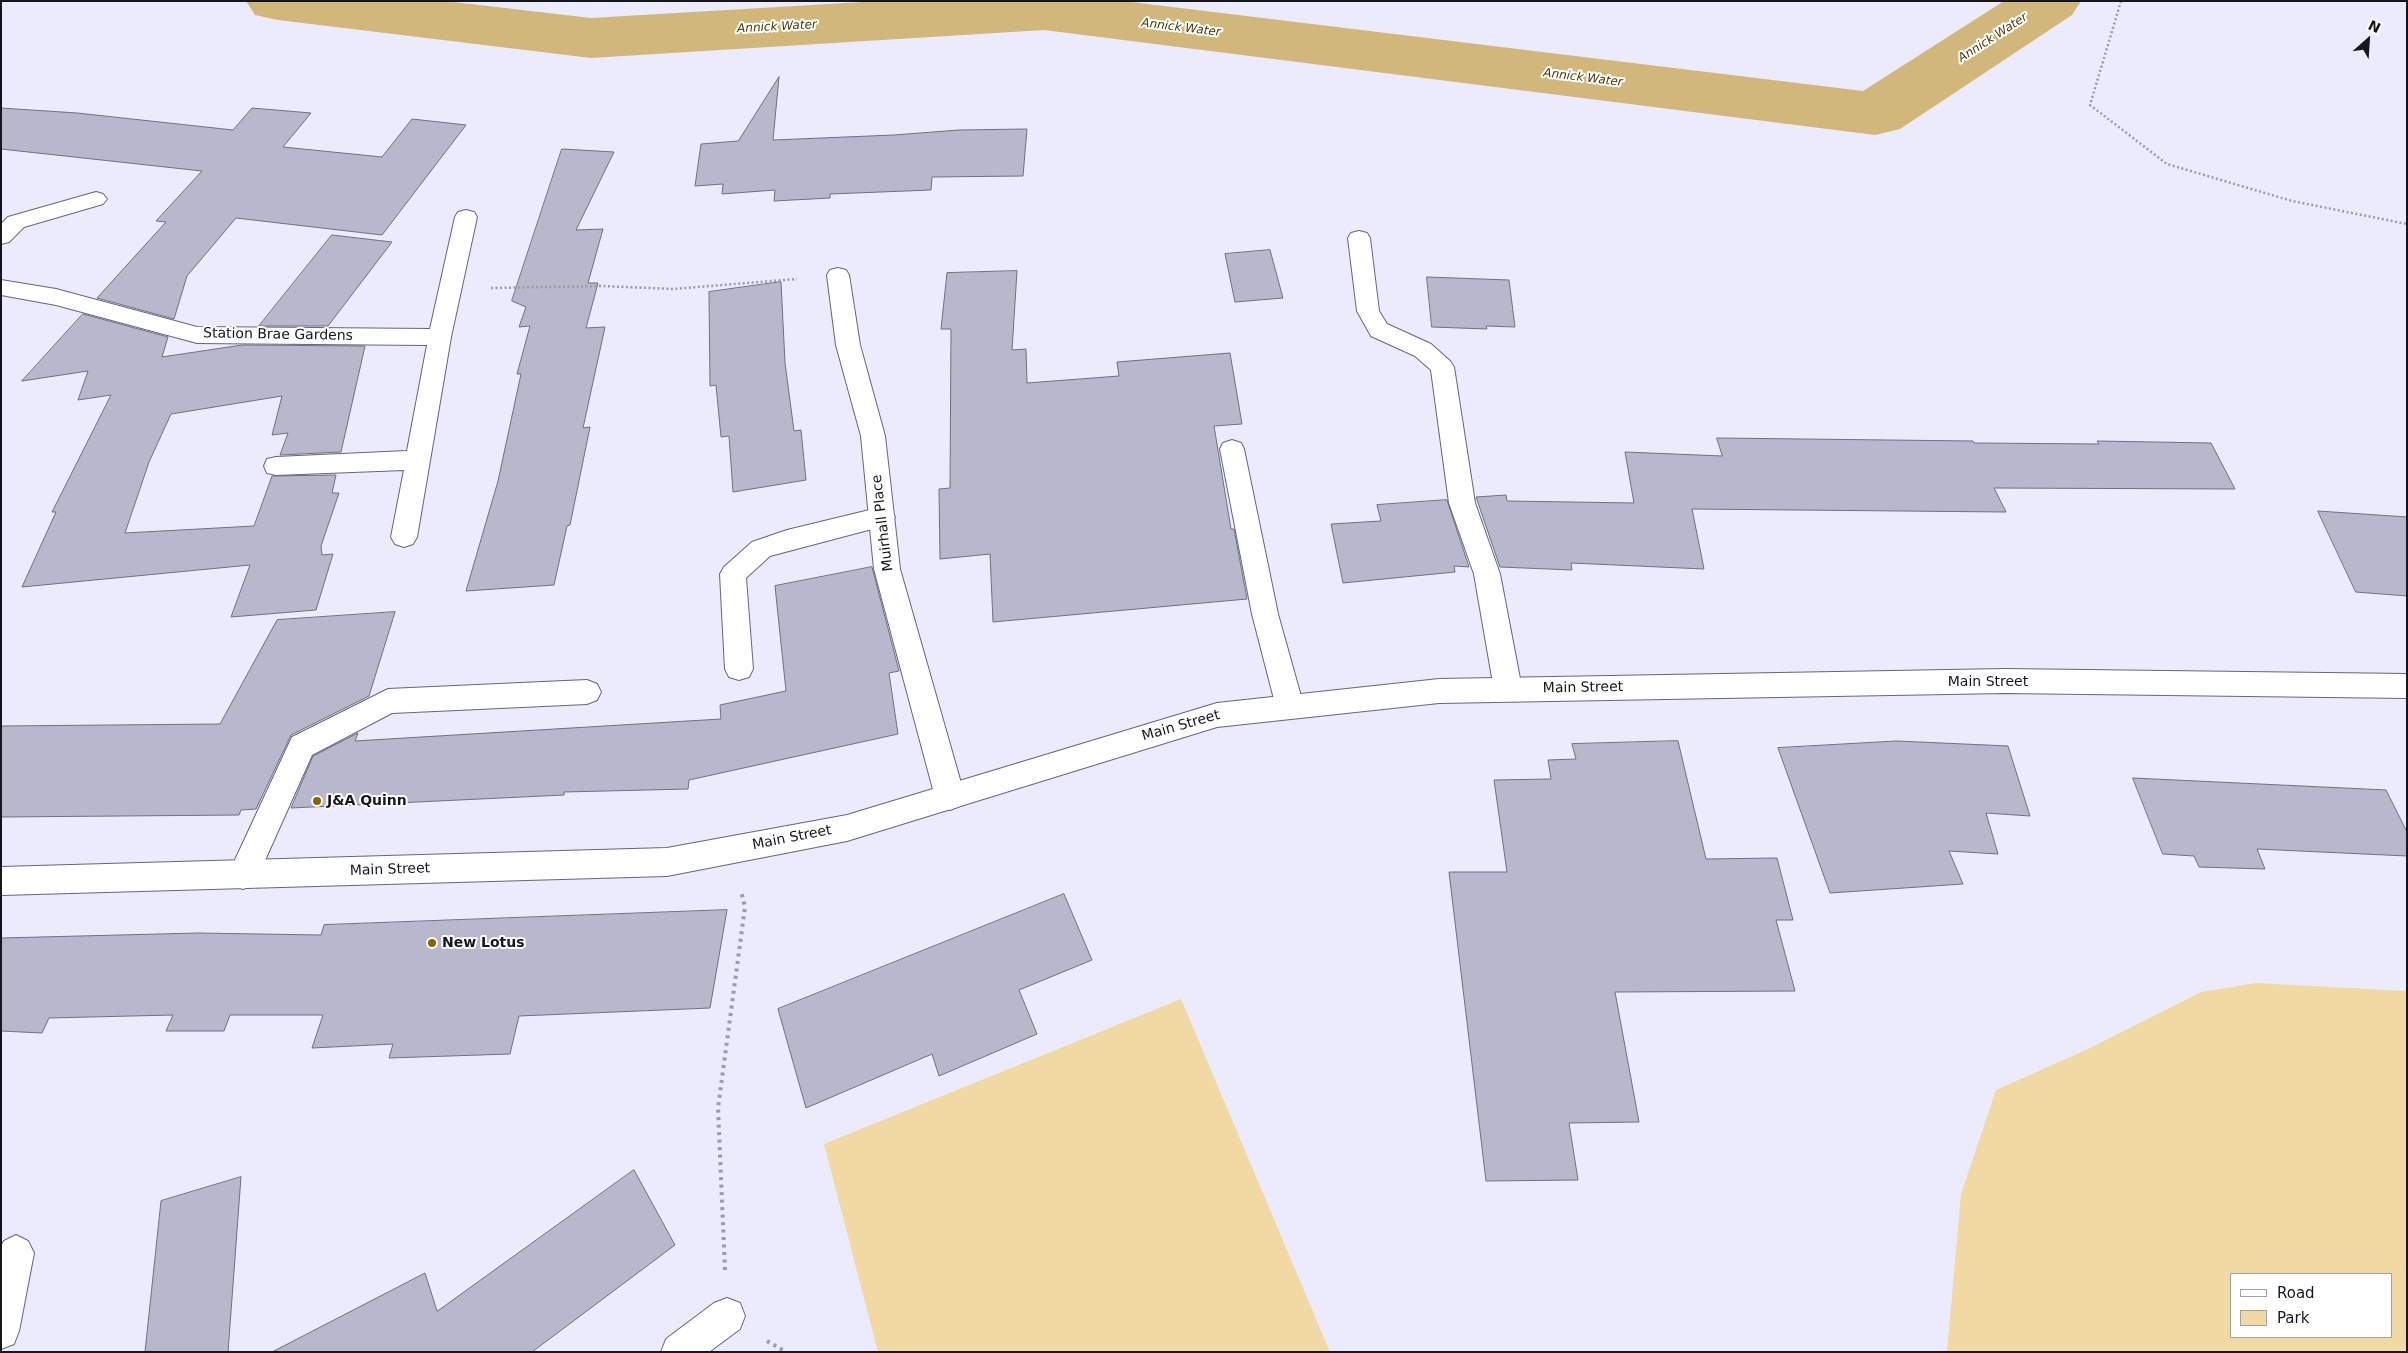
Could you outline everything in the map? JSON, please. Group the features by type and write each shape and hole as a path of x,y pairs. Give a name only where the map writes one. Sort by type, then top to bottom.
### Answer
{"street":[{"path":"1,238 16,222 96,199"},
{"path":"404,537 440,337 466,217"},
{"path":"1358,238 1368,311 1379,330 1423,350 1442,367 1462,503 1488,574 1508,690"},
{"name":"Muirhall Place","path":"838,276 848,345 873,436 887,569 950,796"},
{"name":"Station Brae Gardens","path":"1,287 56,297 197,335 440,337"},
{"path":"1232,449 1265,614 1290,707"},
{"path":"276,466 418,460"},
{"path":"739,670 733,574 761,549 787,540 882,516"},
{"name":"Main Street","path":"1,881 667,862 846,828 1217,714 1439,690 2005,681 2407,686"},
{"path":"243,875 302,746 388,701 587,692"},
{"path":"1,1330 16,1253"},
{"path":"679,1352 726,1316"}],"path":[{"path":"2121,1 2090,105 2167,164 2292,201 2407,224"},
{"path":"451,289 602,286 673,289 838,276"},
{"path":"726,1316 718,1108 745,907 730,850"}],"green space":[{"path":"2256,983 2407,991 2407,1352 1947,1352 1961,1194 1996,1090 2088,1049 2201,992"},
{"path":"1181,999 1330,1352 878,1352 824,1144"}],"building":[{"path":"779,77 773,140 894,135 959,130 1027,129 1023,176 932,177 931,190 830,194 830,198 774,201 775,190 722,194 723,184 695,186 701,144 738,141"},
{"path":"1,108 77,113 233,130 252,108 311,113 283,147 382,157 412,119 466,125 382,235 236,218 187,276 174,319 97,298 166,222 156,221 202,171 1,149"},
{"path":"562,149 614,152 576,230 603,229 588,283 598,283 586,328 605,327 583,428 590,427 570,525 567,526 554,585 466,591 498,481 521,374 517,374 530,326 519,327 526,307 512,301"},
{"path":"332,235 392,242 328,326 259,326"},
{"path":"1270,250 1283,298 1235,302 1225,254"},
{"path":"1017,271 1012,350 1026,349 1027,383 1119,376 1117,362 1230,353 1242,424 1214,426 1231,529 1234,529 1247,599 993,622 990,554 940,559 939,489 950,488 951,329 941,329 947,273"},
{"path":"1427,277 1509,280 1515,327 1486,326 1487,329 1432,327"},
{"path":"781,282 785,363 794,431 801,430 806,480 733,492 729,436 721,437 716,385 710,386 709,292"},
{"path":"83,314 168,337 162,357 242,345 365,346 341,452 280,455 288,433 272,435 282,396 171,414 149,462 125,533 254,526 272,476 336,475 332,493 339,493 321,546 322,555 333,554 316,610 231,617 250,565 22,587 56,512 52,512 111,395 78,400 88,371 22,381"},
{"path":"1717,438 1973,441 1974,443 2099,444 2097,441 2211,443 2235,489 1994,488 2006,512 1692,509 1704,569 1571,563 1572,570 1500,567 1476,497 1506,495 1507,501 1634,503 1625,452 1722,456"},
{"path":"1447,500 1469,567 1454,566 1455,572 1343,583 1331,524 1381,521 1377,505"},
{"path":"2318,511 2407,517 2407,596 2356,592"},
{"path":"872,567 899,671 889,673 898,734 689,780 688,789 564,792 564,795 291,808 313,756 358,733 355,741 721,719 720,705 786,691 775,586"},
{"path":"395,612 369,696 291,735 256,809 241,810 239,815 1,817 1,726 220,724 277,620"},
{"path":"1678,741 1706,859 1777,858 1793,920 1776,920 1795,991 1615,992 1639,1122 1569,1123 1578,1180 1486,1181 1449,872 1507,872 1494,780 1551,779 1548,760 1576,759 1572,744"},
{"path":"1897,741 2008,746 2030,816 1986,813 1998,854 1949,851 1963,884 1830,893 1778,748"},
{"path":"2133,778 2386,790 2407,832 2407,856 2257,849 2265,869 2199,867 2194,856 2163,854"},
{"path":"1064,894 1092,960 1019,990 1037,1034 939,1076 932,1054 806,1108 778,1009"},
{"path":"727,910 710,1008 519,1016 510,1054 389,1058 393,1044 312,1048 323,1015 230,1015 224,1031 166,1031 173,1015 49,1018 42,1033 1,1031 1,938 198,933 321,935 324,925"},
{"path":"634,1170 675,1245 532,1352 272,1352 425,1273 437,1311"},
{"path":"241,1177 228,1352 145,1352 161,1201"}],"waterway":[{"name":"Annick Water","path":"278,1 591,38 1044,11 1875,114 2049,1"}],"place":[{"name":"J&A Quinn","path":"317,801"},
{"name":"New Lotus","path":"432,943"}]}
